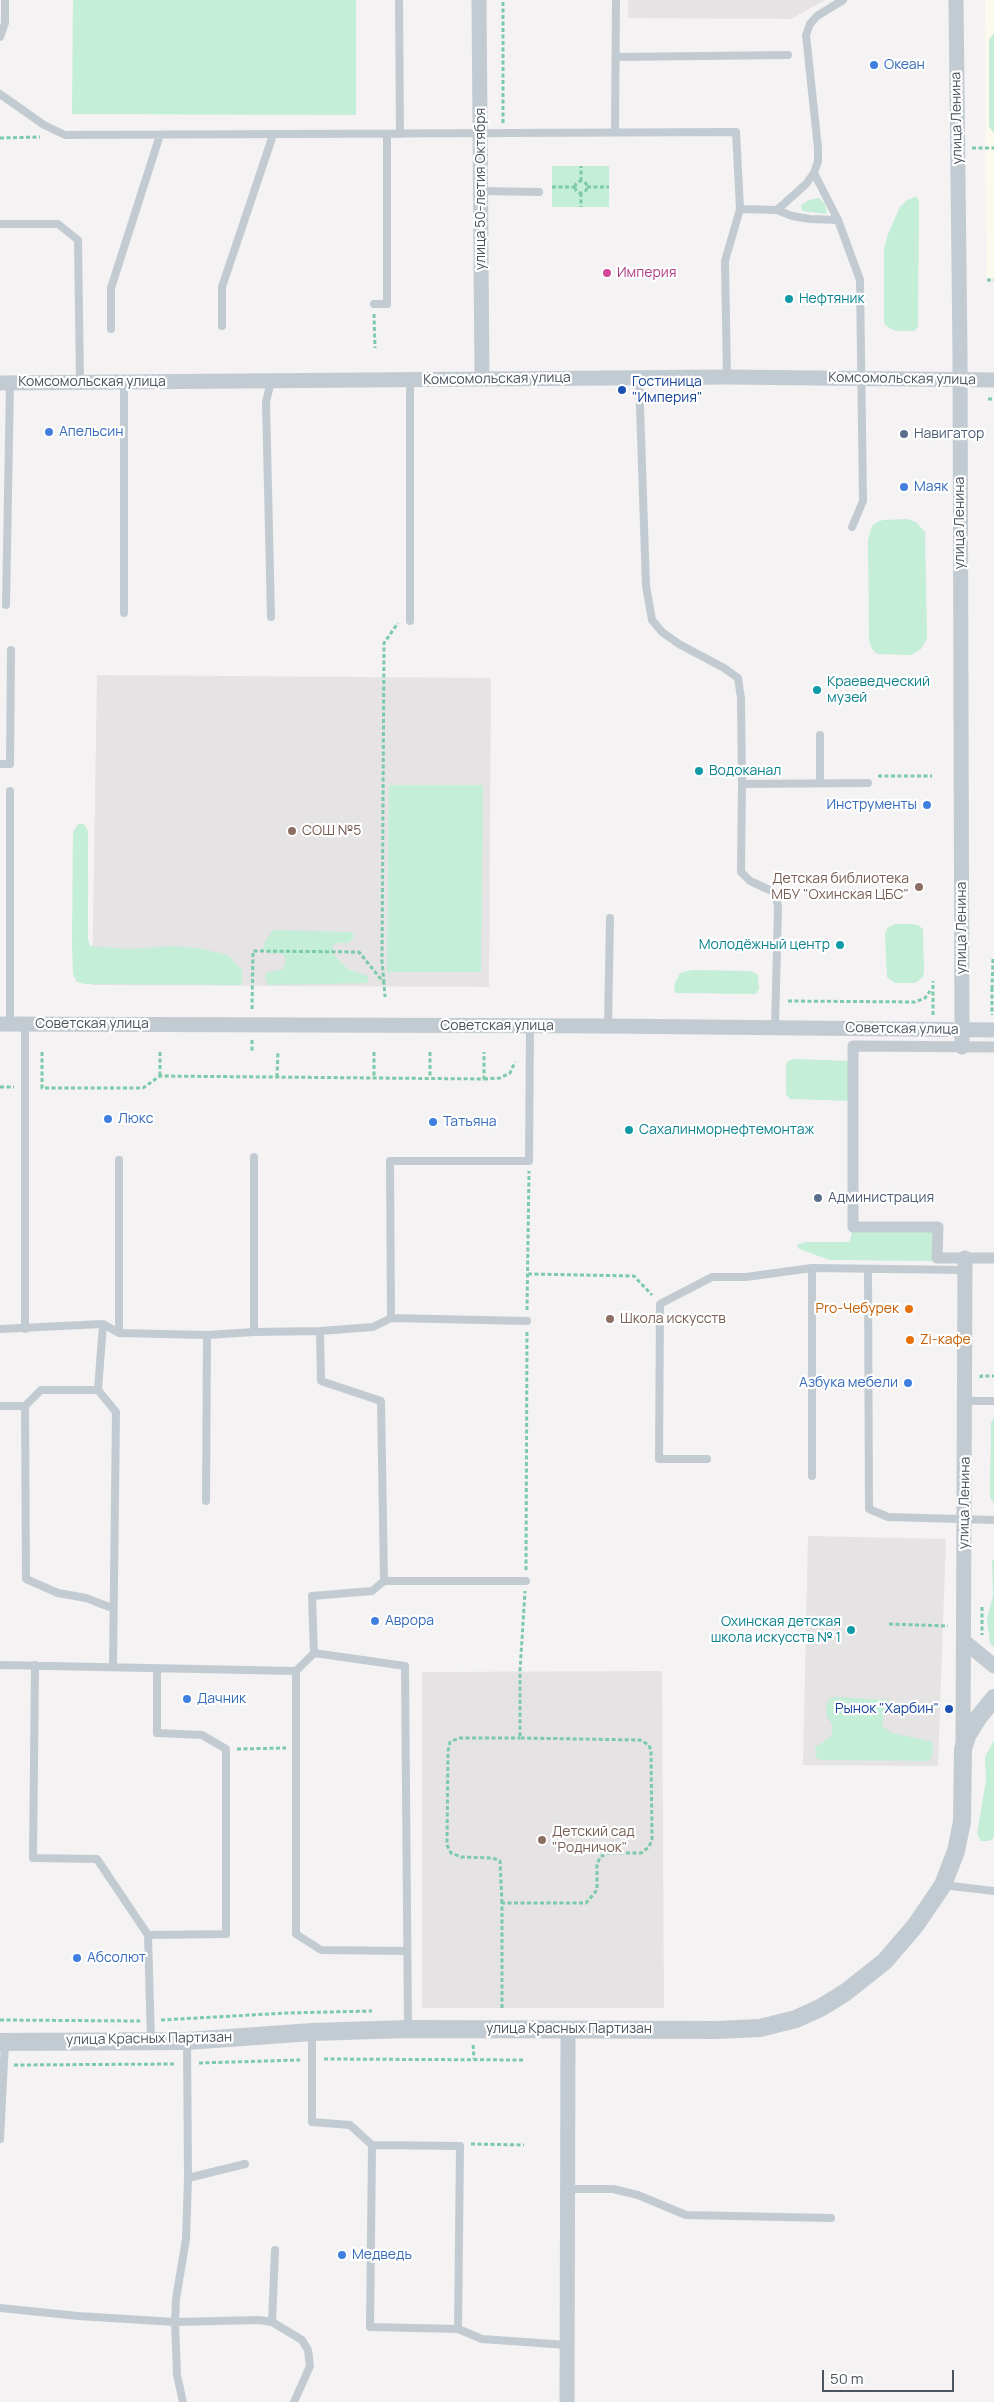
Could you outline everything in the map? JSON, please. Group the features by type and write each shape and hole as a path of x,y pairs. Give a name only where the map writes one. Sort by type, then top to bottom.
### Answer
{"street":[{"name":"улица 50-летия Октября","path":"479,0 482,379"},
{"name":"улица Ленина","path":"956,0 960,379 962,1047"},
{"name":"Комсомольская улица","path":"5,383 639,377 994,380"},
{"name":"Советская улица","path":"12,1024 775,1027 994,1030"},
{"path":"994,1046 853,1046 853,1227 938,1227 937,1258 965,1264 994,1258"},
{"name":"улица Ленина","path":"963,1749 966,1401 965,1264"},
{"path":"964,1641 994,1666"},
{"path":"963,1749 967,1736 994,1698"},
{"name":"улица Красных Партизан","path":"3,2042 187,2041 312,2032 408,2029 716,2030 760,2028 796,2018 822,2007 846,1992 884,1961 915,1926 943,1885 956,1851 962,1822 963,1749"},
{"path":"567,2402 568,2029"}],"lane":[{"path":"0,37 5,23 5,0"},
{"path":"399,0 400,134"},
{"path":"615,132 616,0"},
{"path":"776,210 806,184 814,174 818,148 806,35 810,24 817,16 843,0"},
{"path":"616,57 788,55"},
{"path":"0,94 44,124 65,135 736,132 740,209 725,261 727,377"},
{"path":"111,329 111,288 160,135"},
{"path":"222,326 222,287 273,135"},
{"path":"374,304 386,304 387,135"},
{"path":"814,174 838,220 860,280 863,501 852,527"},
{"path":"481,191 539,192"},
{"path":"740,209 776,210 792,216 810,219 838,220"},
{"path":"0,224 58,224 78,240 80,382"},
{"path":"639,377 646,586 652,620 662,632 679,644 724,668 738,678 741,698 741,872 750,881 772,891 778,906 775,1027"},
{"path":"410,380 410,621"},
{"path":"271,617 266,402 272,381"},
{"path":"124,382 124,613"},
{"path":"5,383 6,605"},
{"path":"0,764 10,764 11,650"},
{"path":"820,735 820,783"},
{"path":"742,784 868,783"},
{"path":"10,792 12,1024 25,1329"},
{"path":"608,1026 610,918"},
{"path":"391,1318 390,1161 529,1161 530,1026"},
{"path":"254,1156 254,1332"},
{"path":"119,1160 119,1333"},
{"path":"707,1459 659,1458 660,1304 712,1276 746,1277 812,1268 868,1269 965,1264"},
{"path":"812,1268 812,1476"},
{"path":"868,1269 868,1509 888,1518 994,1520"},
{"path":"0,1329 103,1324 119,1333 207,1335 373,1327 391,1318 527,1321"},
{"path":"103,1324 98,1390 116,1412 112,1666"},
{"path":"320,1331 321,1381 381,1401 384,1580"},
{"path":"206,1501 207,1335"},
{"path":"0,1406 25,1406 41,1390 98,1390"},
{"path":"966,1401 994,1401"},
{"path":"25,1406 26,1579 58,1593 86,1598 112,1608"},
{"path":"406,1950 321,1950 296,1934 296,1672 314,1653 312,1596 372,1591 384,1580 526,1581"},
{"path":"314,1653 405,1666 408,2029"},
{"path":"0,1665 112,1666 157,1669 296,1672"},
{"path":"34,1665 33,1858 97,1859 148,1934 150,2040"},
{"path":"148,1934 226,1934 226,1749 202,1735 157,1733 157,1669"},
{"path":"943,1885 994,1891"},
{"path":"312,2032 312,2122 350,2125 372,2145 460,2146 458,2328"},
{"path":"183,2402 177,2375 176,2299 186,2239 188,2178 187,2041"},
{"path":"0,2139 4,2065 3,2042"},
{"path":"372,2145 370,2327 458,2328 482,2339 567,2345"},
{"path":"188,2178 245,2164"},
{"path":"567,2189 613,2189 638,2195 686,2216 831,2218"},
{"path":"272,2322 274,2250"},
{"path":"0,2308 78,2316 176,2322 259,2320 272,2322 302,2340 308,2350 310,2366 294,2402"}],"path":[{"path":"503,0 503,133"},
{"path":"0,138 65,135"},
{"path":"581,166 581,181 587,187 609,187"},
{"path":"575,187 577,182 581,181"},
{"path":"552,187 575,187"},
{"path":"575,187 581,193"},
{"path":"581,193 587,187"},
{"path":"581,193 581,207"},
{"path":"987,280 994,280"},
{"path":"374,304 375,348"},
{"path":"988,399 994,399"},
{"path":"385,997 382,960 384,643 398,623 410,621"},
{"path":"252,1052 253,951 359,952 384,983"},
{"path":"993,959 994,992"},
{"path":"776,1000 915,1002 924,998 930,991"},
{"path":"42,1052 42,1088 143,1088 160,1076 484,1079 500,1078 510,1073 515,1066 516,1059"},
{"path":"160,1052 160,1076"},
{"path":"277,1077 278,1052"},
{"path":"374,1052 374,1078"},
{"path":"430,1052 430,1078"},
{"path":"484,1052 484,1079"},
{"path":"520,1738 520,1671 526,1581 529,1161"},
{"path":"528,1274 634,1276 660,1304"},
{"path":"981,1376 994,1376"},
{"path":"948,1617 948,1635"},
{"path":"889,1624 948,1626"},
{"path":"502,1903 586,1903 597,1890 597,1865 600,1857 608,1853 641,1853 649,1847 652,1839 651,1751 649,1745 640,1740 520,1738 459,1738 450,1742 448,1751 447,1845 451,1853 461,1857 493,1858 500,1861 502,2008"},
{"path":"226,1749 296,1748"},
{"path":"0,2020 150,2020 296,2012 378,2011"},
{"path":"4,2065 187,2064 312,2059 523,2060"},
{"path":"472,2144 524,2145"}],"shaded area":[{"path":"628,0 825,0 791,19 628,18"},
{"path":"985,0 994,0 994,278 986,278"},
{"name":"СОШ №5","path":"97,675 491,678 489,987 92,985"},
{"path":"808,1536 946,1539 938,1766 803,1765"},
{"name":"Детский сад \"Родничок\"","path":"662,1671 664,2008 422,2008 422,1672"}],"green space":[{"path":"73,0 356,0 356,115 72,114"},
{"path":"994,33 994,134 989,126 989,40"},
{"path":"552,166 609,166 609,207 552,207"},
{"path":"915,197 918,198 919,204 918,326 915,331 895,331 885,325 884,321 884,249 888,234 900,207 907,200"},
{"path":"819,198 825,204 827,214 802,211 801,205 809,200"},
{"path":"908,519 916,522 925,532 927,638 921,649 911,655 877,654 872,649 869,640 868,540 872,526 877,522"},
{"path":"389,785 483,785 481,972 387,972"},
{"path":"78,824 84,824 88,831 88,939 90,946 130,949 171,946 198,948 228,955 242,970 242,985 85,984 77,982 73,974 72,944 73,832"},
{"path":"895,924 918,925 923,929 924,971 923,977 915,983 895,983 887,977 885,934 887,928"},
{"path":"273,930 352,932 354,937 348,943 335,943 333,945 333,954 349,970 368,976 368,983 268,985 266,973 283,969 286,959 282,953 272,954 263,949 265,941"},
{"path":"692,970 752,971 758,975 759,989 756,994 675,993 674,985 680,973"},
{"path":"794,1059 853,1061 853,1101 790,1099 786,1094 786,1065 788,1061"},
{"path":"853,1227 938,1227 934,1261 830,1260 799,1249 797,1245 805,1242 847,1242 850,1241"},
{"path":"994,1417 994,1504 990,1497 991,1423"},
{"path":"992,1560 994,1560 994,1647 990,1644 987,1618 993,1596"},
{"path":"830,1698 888,1700 892,1703 892,1709 884,1715 882,1726 892,1733 933,1743 932,1756 929,1761 821,1760 816,1757 815,1748 832,1735 832,1724 827,1717 826,1706"},
{"path":"994,1740 994,1838 989,1841 981,1841 977,1834 986,1780 985,1757"}],"place":[{"name":"Океан","path":"874,65"},
{"name":"Империя","path":"607,273"},
{"name":"Нефтяник","path":"789,299"},
{"name":"Гостиница \"Империя\"","path":"622,390"},
{"name":"Апельсин","path":"49,432"},
{"name":"Навигатор","path":"904,434"},
{"name":"Маяк","path":"904,487"},
{"name":"Краеведческий музей","path":"817,690"},
{"name":"Водоканал","path":"699,771"},
{"name":"Инструменты","path":"927,805"},
{"name":"СОШ №5","path":"292,831"},
{"name":"Детская библиотека МБУ \"Охинская ЦБС\"","path":"919,887"},
{"name":"Молодёжный центр","path":"840,945"},
{"name":"Люкс","path":"108,1119"},
{"name":"Татьяна","path":"433,1122"},
{"name":"Сахалинморнефтемонтаж","path":"629,1130"},
{"name":"Администрация","path":"818,1198"},
{"name":"Pro-Чебурек","path":"909,1309"},
{"name":"Школа искусств","path":"610,1319"},
{"name":"Zi-кафе","path":"910,1340"},
{"name":"Азбука мебели","path":"908,1383"},
{"name":"Аврора","path":"375,1621"},
{"name":"Охинская детская школа искусств № 1","path":"851,1630"},
{"name":"Дачник","path":"187,1699"},
{"name":"Рынок \"Харбин\"","path":"949,1709"},
{"name":"Детский сад \"Родничок\"","path":"542,1840"},
{"name":"Абсолют","path":"77,1958"},
{"name":"Медведь","path":"342,2255"}]}
